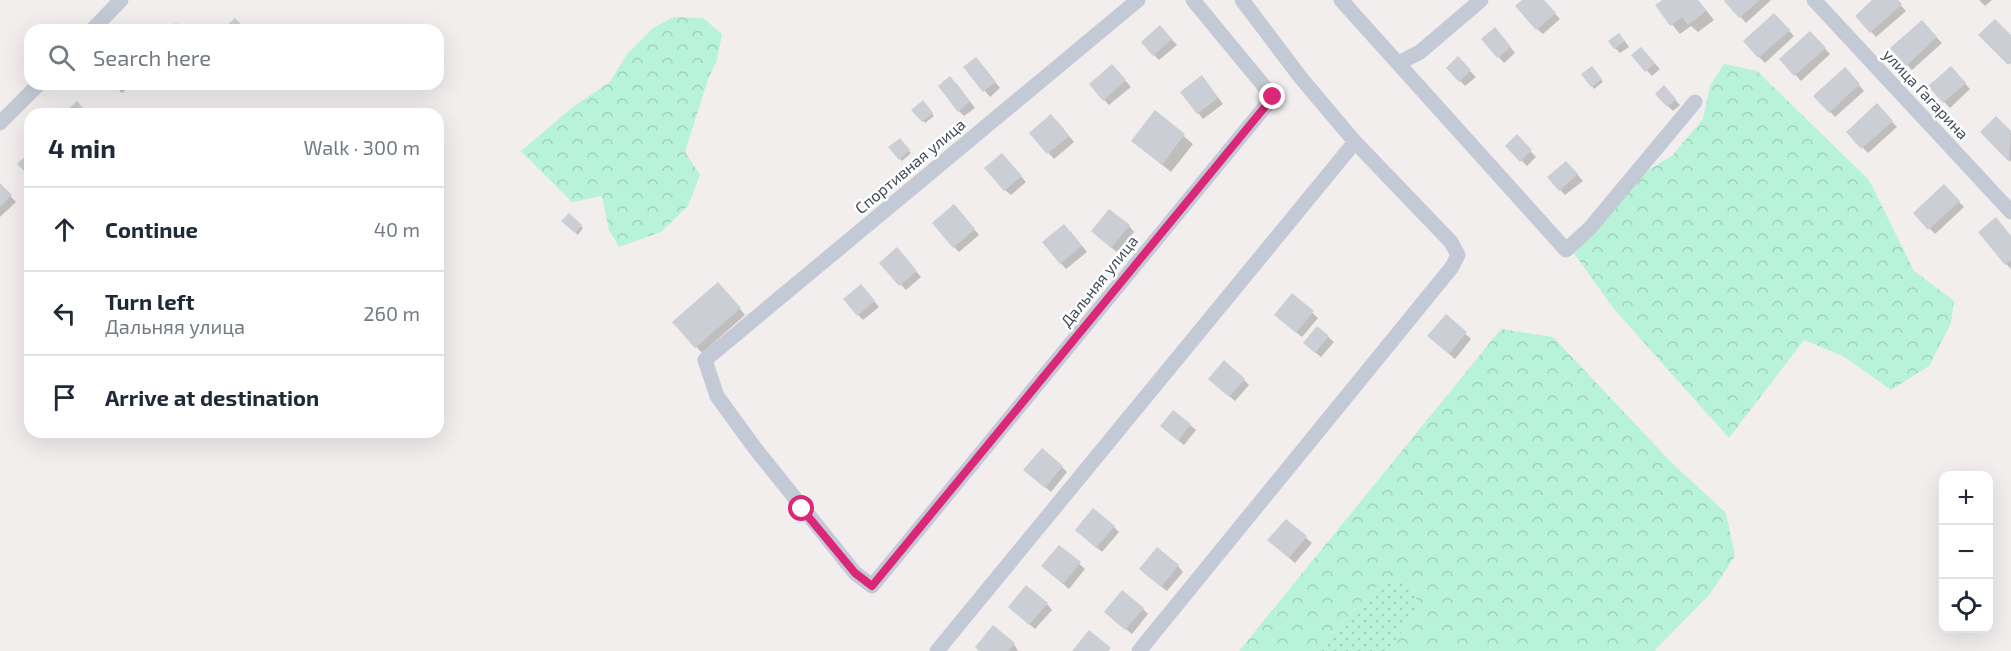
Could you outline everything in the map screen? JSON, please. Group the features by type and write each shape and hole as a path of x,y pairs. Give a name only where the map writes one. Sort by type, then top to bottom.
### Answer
{"street":[{"path":"98,24 121,0"},
{"name":"Спортивная улица","path":"872,586 855,573 754,447 717,396 705,360 1138,0"},
{"name":"Дальняя улица","path":"872,586 1273,97 1193,0"},
{"path":"1139,651 1452,267 1458,255 1451,242 1355,142 1301,78 1242,0"},
{"path":"1341,0 1566,250 1590,228 1695,102"},
{"path":"1399,63 1420,52 1481,0"},
{"name":"улица Гагарина","path":"1814,0 2011,212"},
{"path":"0,123 33,90"},
{"path":"937,651 1355,142"}],"green space":[{"path":"674,17 703,18 722,34 717,60 708,79 685,152 700,175 688,206 661,232 619,247 609,230 602,196 572,202 521,151 573,107 610,82 627,54 653,28"},
{"path":"1724,64 1757,71 1869,180 1914,271 1954,301 1951,323 1929,366 1891,390 1843,356 1804,340 1729,438 1614,309 1573,252 1643,173 1672,156 1703,119 1710,86"},
{"path":"1501,329 1553,337 1672,463 1726,513 1735,556 1709,595 1654,651 1387,651 1419,610 1410,579 1379,584 1316,651 1239,651"},
{"path":"1410,579 1419,610 1387,651 1316,651 1379,584"}],"building":[{"path":"1522,0 1544,0 1556,13 1536,30 1515,6"},
{"path":"1662,0 1698,0 1706,11 1688,25 1682,17 1670,26 1655,5"},
{"path":"1725,0 1760,0 1739,18"},
{"path":"1872,0 1898,0 1902,4 1870,33 1855,16"},
{"path":"1774,13 1790,30 1758,58 1743,41"},
{"path":"235,18 240,24 228,24"},
{"path":"1995,19 2011,35 2011,63 2008,65 1978,35"},
{"path":"1922,20 1937,37 1906,66 1890,48"},
{"path":"1160,25 1172,39 1153,56 1141,42"},
{"path":"1495,27 1511,47 1497,58 1481,39"},
{"path":"1810,31 1826,48 1794,76 1779,59"},
{"path":"1619,33 1625,41 1614,49 1608,41"},
{"path":"1641,47 1655,63 1645,72 1631,55"},
{"path":"1458,56 1471,70 1459,82 1446,68"},
{"path":"976,57 996,82 983,92 963,67"},
{"path":"1112,64 1126,80 1103,101 1089,84"},
{"path":"1592,66 1602,79 1591,87 1581,74"},
{"path":"1951,66 1966,83 1943,103 1928,86"},
{"path":"1845,67 1860,84 1829,113 1813,96"},
{"path":"1202,75 1218,98 1197,114 1180,92"},
{"path":"950,76 970,101 958,112 938,86"},
{"path":"1664,85 1676,99 1667,107 1655,94"},
{"path":"923,100 933,113 922,122 911,110"},
{"path":"77,101 83,108 69,108"},
{"path":"1877,103 1893,121 1861,149 1846,132"},
{"path":"1155,110 1185,134 1162,165 1131,141"},
{"path":"1051,114 1069,136 1047,154 1029,133"},
{"path":"1996,116 2011,131 2009,162 1980,132"},
{"path":"1517,134 1532,150 1520,162 1505,146"},
{"path":"900,138 910,150 899,160 888,147"},
{"path":"1002,153 1022,176 1004,191 984,168"},
{"path":"24,158 24,171 17,164"},
{"path":"1566,161 1578,174 1559,191 1547,177"},
{"path":"0,183 12,195 0,207"},
{"path":"1944,184 1960,201 1928,230 1913,213"},
{"path":"954,204 975,229 953,248 932,223"},
{"path":"1109,209 1130,225 1111,248 1091,231"},
{"path":"569,213 582,225 575,233 561,221"},
{"path":"1996,217 2011,236 2011,260 2005,265 1978,232"},
{"path":"1064,224 1082,246 1060,264 1042,242"},
{"path":"897,247 917,271 899,286 879,263"},
{"path":"718,282 741,308 695,348 672,322"},
{"path":"861,284 875,301 857,316 843,299"},
{"path":"1292,293 1314,311 1296,333 1274,315"},
{"path":"1446,314 1467,332 1449,354 1427,336"},
{"path":"1317,326 1329,336 1315,353 1303,343"},
{"path":"1224,360 1245,379 1229,397 1208,379"},
{"path":"1173,410 1191,424 1178,441 1160,426"},
{"path":"1042,448 1063,466 1045,488 1023,470"},
{"path":"1093,508 1115,526 1096,548 1075,530"},
{"path":"1286,519 1307,536 1289,558 1267,540"},
{"path":"1059,545 1081,562 1063,584 1041,566"},
{"path":"1157,547 1179,565 1161,587 1139,569"},
{"path":"1026,585 1048,603 1029,625 1008,607"},
{"path":"1122,590 1144,608 1125,630 1104,612"},
{"path":"993,625 1015,643 1008,651 979,651 975,647"},
{"path":"1089,630 1111,648 1108,651 1072,651"}],"route":[{"path":"802,509 855,573 872,586 1273,97"}]}
